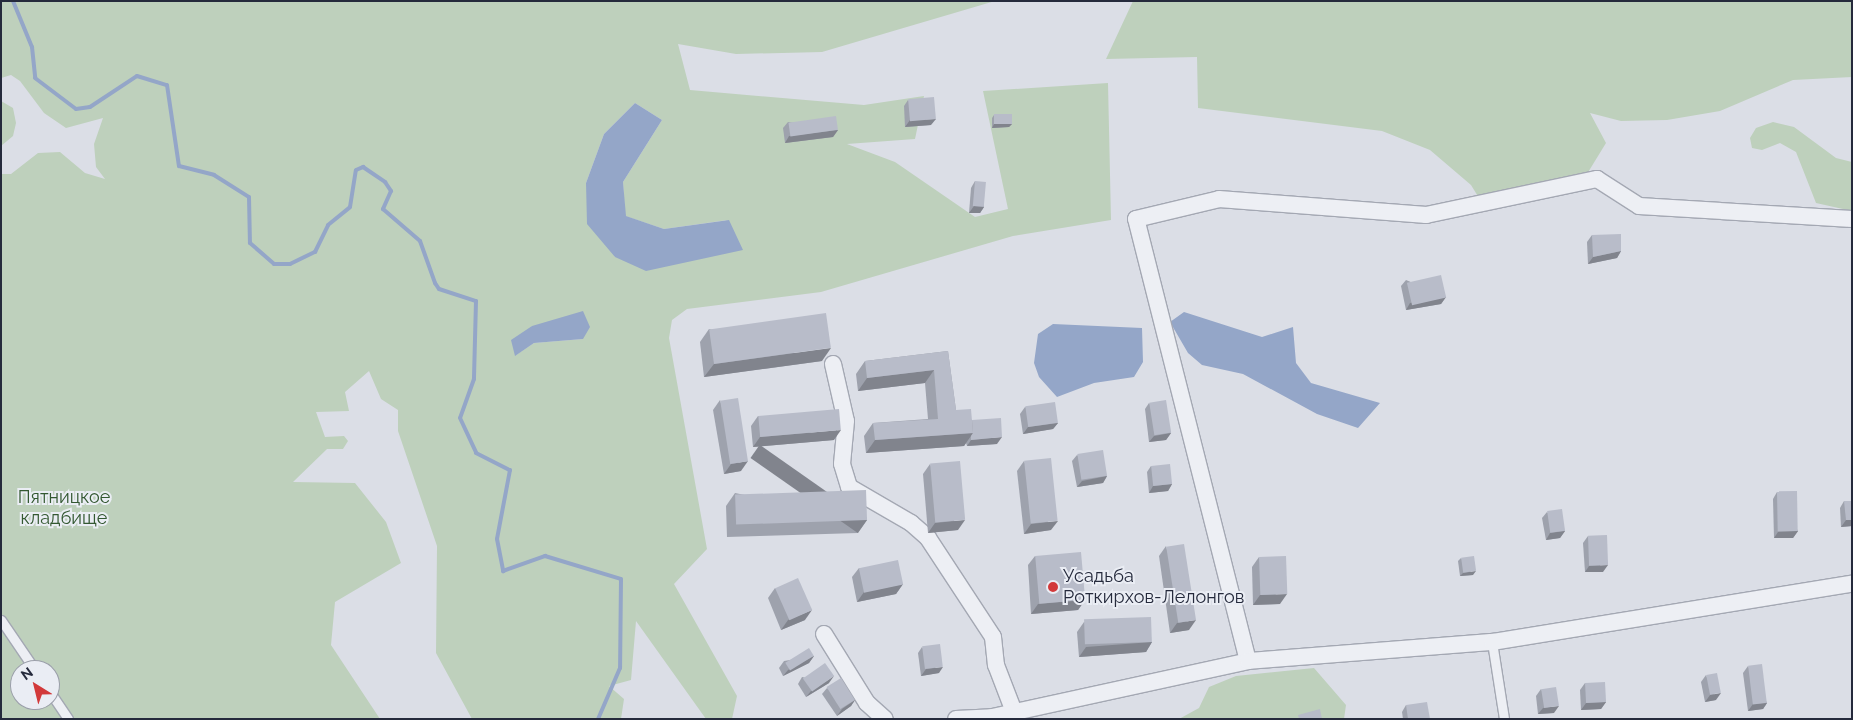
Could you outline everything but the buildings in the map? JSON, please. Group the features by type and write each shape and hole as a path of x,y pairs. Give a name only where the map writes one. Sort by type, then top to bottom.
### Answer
{"street":[{"path":"1248,661 1136,218 1219,200 1426,214 1597,179 1639,206 1852,219"},
{"path":"833,364 846,421 842,464 848,487 912,523 928,538 993,638 996,665 1014,712"},
{"path":"956,719 1014,712 1248,661 1492,642 1852,584"},
{"path":"824,634 867,703 885,719"}],"lane":[{"path":"1,620 28,660"},
{"path":"1492,642 1504,719"},
{"path":"60,707 68,719"}],"green space":[{"name":"Пятницкое кладбище","path":"1,1 995,1 822,52 736,54 678,44 690,90 864,105 924,96 915,139 847,144 895,162 975,217 1008,209 983,91 1108,83 1111,220 1013,236 821,292 687,309 672,320 669,338 707,549 674,584 737,696 732,719 706,719 636,621 631,680 609,686 624,699 621,719 472,719 436,653 437,546 398,431 398,410 381,399 369,371 345,392 349,411 316,412 325,437 344,436 348,441 343,449 327,449 293,482 355,483 386,522 401,563 335,602 331,645 380,719 1,719 1,174 11,174 38,153 60,152 85,173 105,179 96,167 94,144 103,118 66,128 44,113 20,81 11,75 1,78","holes":["635,103 662,120 623,182 625,216 664,229 728,220 615,257 586,183 604,134","532,326 583,339 534,343 516,355"]},
{"path":"1133,1 1852,1 1852,77 1793,80 1720,111 1667,120 1621,121 1590,113 1606,143 1587,174 1479,198 1471,185 1430,150 1382,131 1198,108 1197,57 1106,59"},
{"path":"1,101 13,108 16,123 13,136 1,146"},
{"path":"1773,122 1794,127 1836,158 1852,162 1852,211 1816,203 1796,152 1780,143 1762,150 1752,148 1750,138 1756,128"},
{"path":"1314,668 1346,705 1344,719 1179,719 1199,708 1209,687 1236,676"}],"water":[{"path":"635,103 662,120 623,182 626,216 664,229 729,220 743,250 646,271 615,257 587,224 586,183 604,134"},
{"path":"583,311 590,327 583,339 534,343 515,356 511,340 532,326"},
{"path":"1184,312 1262,337 1293,327 1296,363 1311,383 1380,403 1358,428 1317,414 1243,374 1202,365 1188,353 1170,322"},
{"path":"1053,324 1142,328 1143,362 1134,377 1094,383 1057,397 1039,377 1034,363 1038,334"}],"waterway":[{"path":"13,1 32,47 35,78 76,109 90,107 137,76 167,85 179,166 214,175 249,197 250,243 274,264 290,264 315,252 328,225 350,207 356,170 363,167 385,182 391,191 383,209 420,241 435,283 439,289 476,301 474,379 460,418 476,453 510,470 497,539 503,571 545,556 621,579 620,668 598,719"}],"place":[{"name":"Усадьба Роткирхов-Лелонгов","path":"1053,587"}]}
